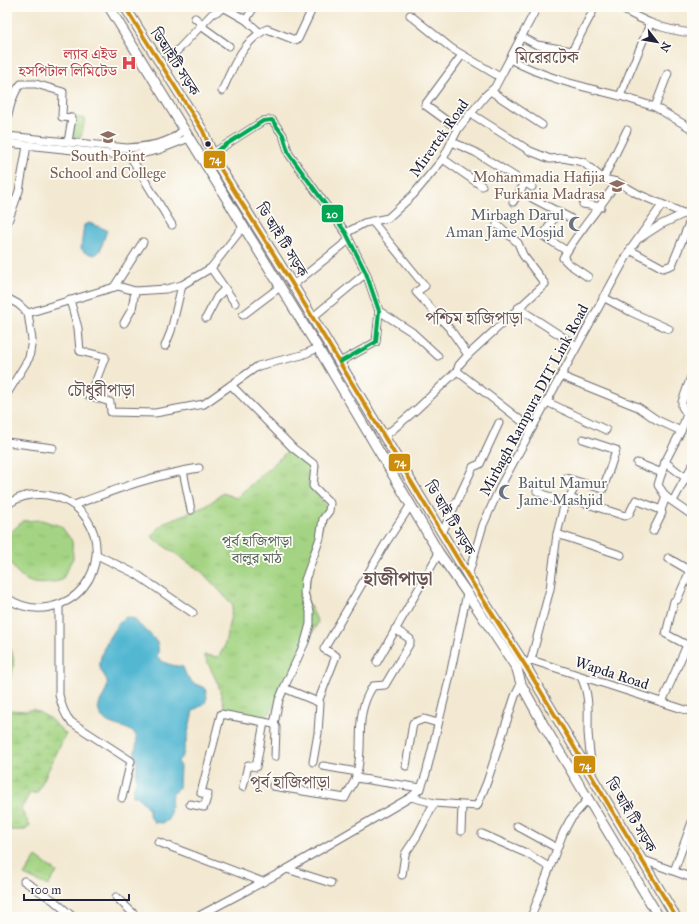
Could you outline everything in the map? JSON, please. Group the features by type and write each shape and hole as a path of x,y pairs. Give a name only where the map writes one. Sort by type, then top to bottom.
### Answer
{"main road":[{"name":"ডিআইটি সড়ক","path":"111,7 115,16 187,133"},
{"name":"ডিআইটি সড়ক","path":"125,7 203,131"},
{"path":"187,133 203,131"},
{"name":"ডি আই টি সড়ক","path":"203,131 213,153 443,531 468,576 528,662 593,780 676,917"},
{"name":"ডি আই টি সড়ক","path":"187,133 318,348 410,506 439,553 516,669 521,684 659,917"},
{"path":"516,669 528,662"}],"street":[{"path":"246,20 254,7"},
{"path":"222,91 234,63 259,32 267,29 295,40 298,39 313,7"},
{"name":"Mirertek Road","path":"346,233 364,223 388,218 413,196 443,159 458,129 470,113 486,95 492,92 537,7"},
{"path":"522,37 537,45 572,51 595,7"},
{"path":"618,7 650,24 661,28 692,33"},
{"path":"176,52 212,14 226,8 246,20 259,32"},
{"path":"410,16 462,55 500,77"},
{"path":"195,18 202,26 229,46"},
{"path":"620,96 650,24"},
{"path":"458,129 425,105 462,55"},
{"path":"510,59 524,67 563,80 655,107 692,129"},
{"path":"655,107 668,73"},
{"path":"7,121 16,91 22,84 36,84 63,92 62,118 72,118 68,142"},
{"path":"492,92 542,125"},
{"path":"470,113 530,151 550,159 563,158 583,162 604,179 617,182 662,205 683,213"},
{"path":"213,153 263,121 272,120 283,135 289,154 346,233 366,273 379,311 376,342 340,362"},
{"path":"604,179 627,130"},
{"path":"7,136 126,148 143,147 187,133"},
{"path":"7,144 130,156 158,150 187,133"},
{"path":"452,142 475,152 532,187"},
{"path":"7,224 19,191 27,146"},
{"path":"130,156 172,225"},
{"path":"443,159 482,186"},
{"path":"588,277 569,264 564,258 586,223 601,207 617,182"},
{"path":"513,202 525,183"},
{"path":"532,198 557,213 558,211 570,218"},
{"path":"583,204 601,207"},
{"name":"Mirbagh Rampura DIT Link Road","path":"468,576 478,539 489,511 603,297 635,242 662,205"},
{"name":"Mirbagh Rampura DIT Link Road","path":"635,242 660,225 692,210"},
{"path":"557,213 543,236 567,251"},
{"path":"630,250 663,268 668,268 672,265 692,216"},
{"path":"372,222 425,286 416,292 450,329 468,355"},
{"path":"384,436 417,409 457,371 468,355 545,284 523,255 518,242 496,224"},
{"path":"28,313 114,287 124,286 135,291 166,289 182,285 211,268 243,227"},
{"path":"294,285 350,240"},
{"path":"114,287 143,242"},
{"path":"211,268 235,303"},
{"path":"313,317 366,273"},
{"path":"165,346 171,331 182,285"},
{"path":"243,315 280,287"},
{"path":"206,318 217,297 225,289"},
{"path":"124,323 132,309 135,291"},
{"path":"603,297 669,329"},
{"path":"7,298 18,304 28,313 32,330 31,350 23,370 7,394"},
{"path":"70,300 78,328 80,351 105,357 97,378 88,395 110,402 111,412 155,414 204,404 258,366 302,355 318,348"},
{"path":"518,308 577,346"},
{"path":"379,311 412,332 438,356"},
{"path":"457,371 509,409 532,429"},
{"path":"692,374 682,402 682,408 687,414 665,462 658,485 666,497 692,515"},
{"path":"561,376 638,407 658,420 680,431"},
{"path":"232,385 293,448 315,465 313,486 330,503 329,511 323,519 320,538 305,580 304,593 311,616 310,624 305,642 279,700 274,724 276,727 275,757"},
{"path":"547,402 606,430"},
{"path":"443,531 473,467 480,464 499,423"},
{"path":"566,478 577,483 603,490 616,450 583,439"},
{"path":"7,442 53,448"},
{"path":"665,462 686,478"},
{"path":"637,463 662,473"},
{"path":"673,502 692,466"},
{"path":"74,505 129,485 168,473 199,468"},
{"path":"183,471 191,510"},
{"path":"528,662 550,589 558,534 568,502 577,483"},
{"path":"537,490 568,502 625,516 629,514 636,500 661,510"},
{"path":"7,505 23,497 36,494 50,495 63,499 74,505 85,515 92,528 96,541 97,555 89,581 81,591 70,600 59,606 43,609 28,608 7,598"},
{"path":"653,531 662,513 661,510 666,497"},
{"path":"313,762 318,733 320,703 318,702 336,656 324,649 387,541 410,506"},
{"path":"558,534 620,555"},
{"path":"377,662 439,553"},
{"path":"97,555 136,574 193,613"},
{"path":"662,702 690,645 666,634 674,601 677,600 689,573 688,569 668,558"},
{"path":"197,917 287,869 411,797 421,788 438,723 467,594"},
{"path":"59,606 59,695 65,716 71,722 131,761 122,798"},
{"path":"273,786 345,798 356,775 360,750 360,727 363,705 373,686 385,684 410,643 410,639 395,629"},
{"name":"Wapda Road","path":"528,662 692,712"},
{"path":"581,677 589,703 588,732 593,780"},
{"path":"411,797 434,803 476,806 488,782 515,696 521,684"},
{"path":"284,688 318,702"},
{"path":"190,804 204,807 206,804 208,794 201,793 221,714 274,724"},
{"path":"406,766 413,723 424,719 438,723"},
{"path":"243,787 248,765 256,767 264,722"},
{"path":"323,766 356,775 421,788"},
{"path":"531,917 549,867 570,820 588,799"},
{"path":"402,875 405,854 417,836 434,803"},
{"path":"461,831 462,806"},
{"path":"674,871 692,822"},
{"path":"517,826 558,848"},
{"path":"482,834 526,853 549,867"},
{"path":"158,842 263,882"},
{"path":"641,859 692,878"},
{"path":"287,869 330,883"},
{"path":"24,881 53,900 73,917"},
{"path":"116,898 137,917"}],"green space":[{"path":"74,117 85,119 81,137 68,137"},
{"name":"পূর্ব হাজিপাড়া বালুর মাঠ","path":"290,449 312,469 308,483 329,509 312,549 313,565 306,598 318,622 279,702 262,722 226,712 218,684 204,655 218,657 224,648 233,605 202,572 154,539 152,535 165,522 206,506 223,493 236,498"},
{"path":"41,520 61,526 72,541 73,558 62,580 41,584 32,583 18,573 8,557 7,544 10,534 22,521"},
{"path":"7,642 12,653 13,669 7,685"},
{"path":"33,709 49,718 66,734 37,793 30,793 21,809 30,826 25,830 11,830 7,823 7,710 26,711"},
{"path":"36,857 57,872 48,886 24,875"}],"water":[{"path":"89,223 107,230 100,251 95,255 84,252 81,248 84,225"},
{"path":"126,617 135,619 151,635 158,644 157,656 162,661 168,664 183,667 186,675 193,683 205,688 207,697 205,703 193,711 183,755 178,761 180,766 179,788 172,794 170,815 167,821 161,823 154,822 149,815 149,809 137,796 133,796 136,779 137,758 134,756 137,742 136,735 128,729 110,723 102,717 98,709 100,701 106,690 107,683 100,667 104,647 112,632"}],"transit line":[{"name":"74","path":"125,7 203,131 215,160 293,285 468,576 525,665 676,917"},
{"name":"20","path":"213,153 263,121 272,120 283,135 289,154 346,233 366,273 379,311 376,342 340,362"}],"place":[{"name":"ল্যাব এইড হসপিটাল লিমিটেড","path":"129,63"},
{"name":"South Point School and College","path":"108,137"},
{"name":"Mohammadia Hafijia Furkania Madrasa","path":"617,186"},
{"name":"Mirbagh Darul Aman Jame Mosjid","path":"576,224"},
{"name":"Baitul Mamur Jame Mashjid","path":"506,492"}],"district":[{"name":"মিরেরটেক","path":"547,57"},
{"name":"পশ্চিম হাজিপাড়া","path":"474,318"},
{"name":"চৌধুরীপাড়া","path":"101,390"},
{"name":"হাজীপাড়া","path":"398,578"},
{"name":"পূর্ব হাজিপাড়া","path":"290,782"}]}
